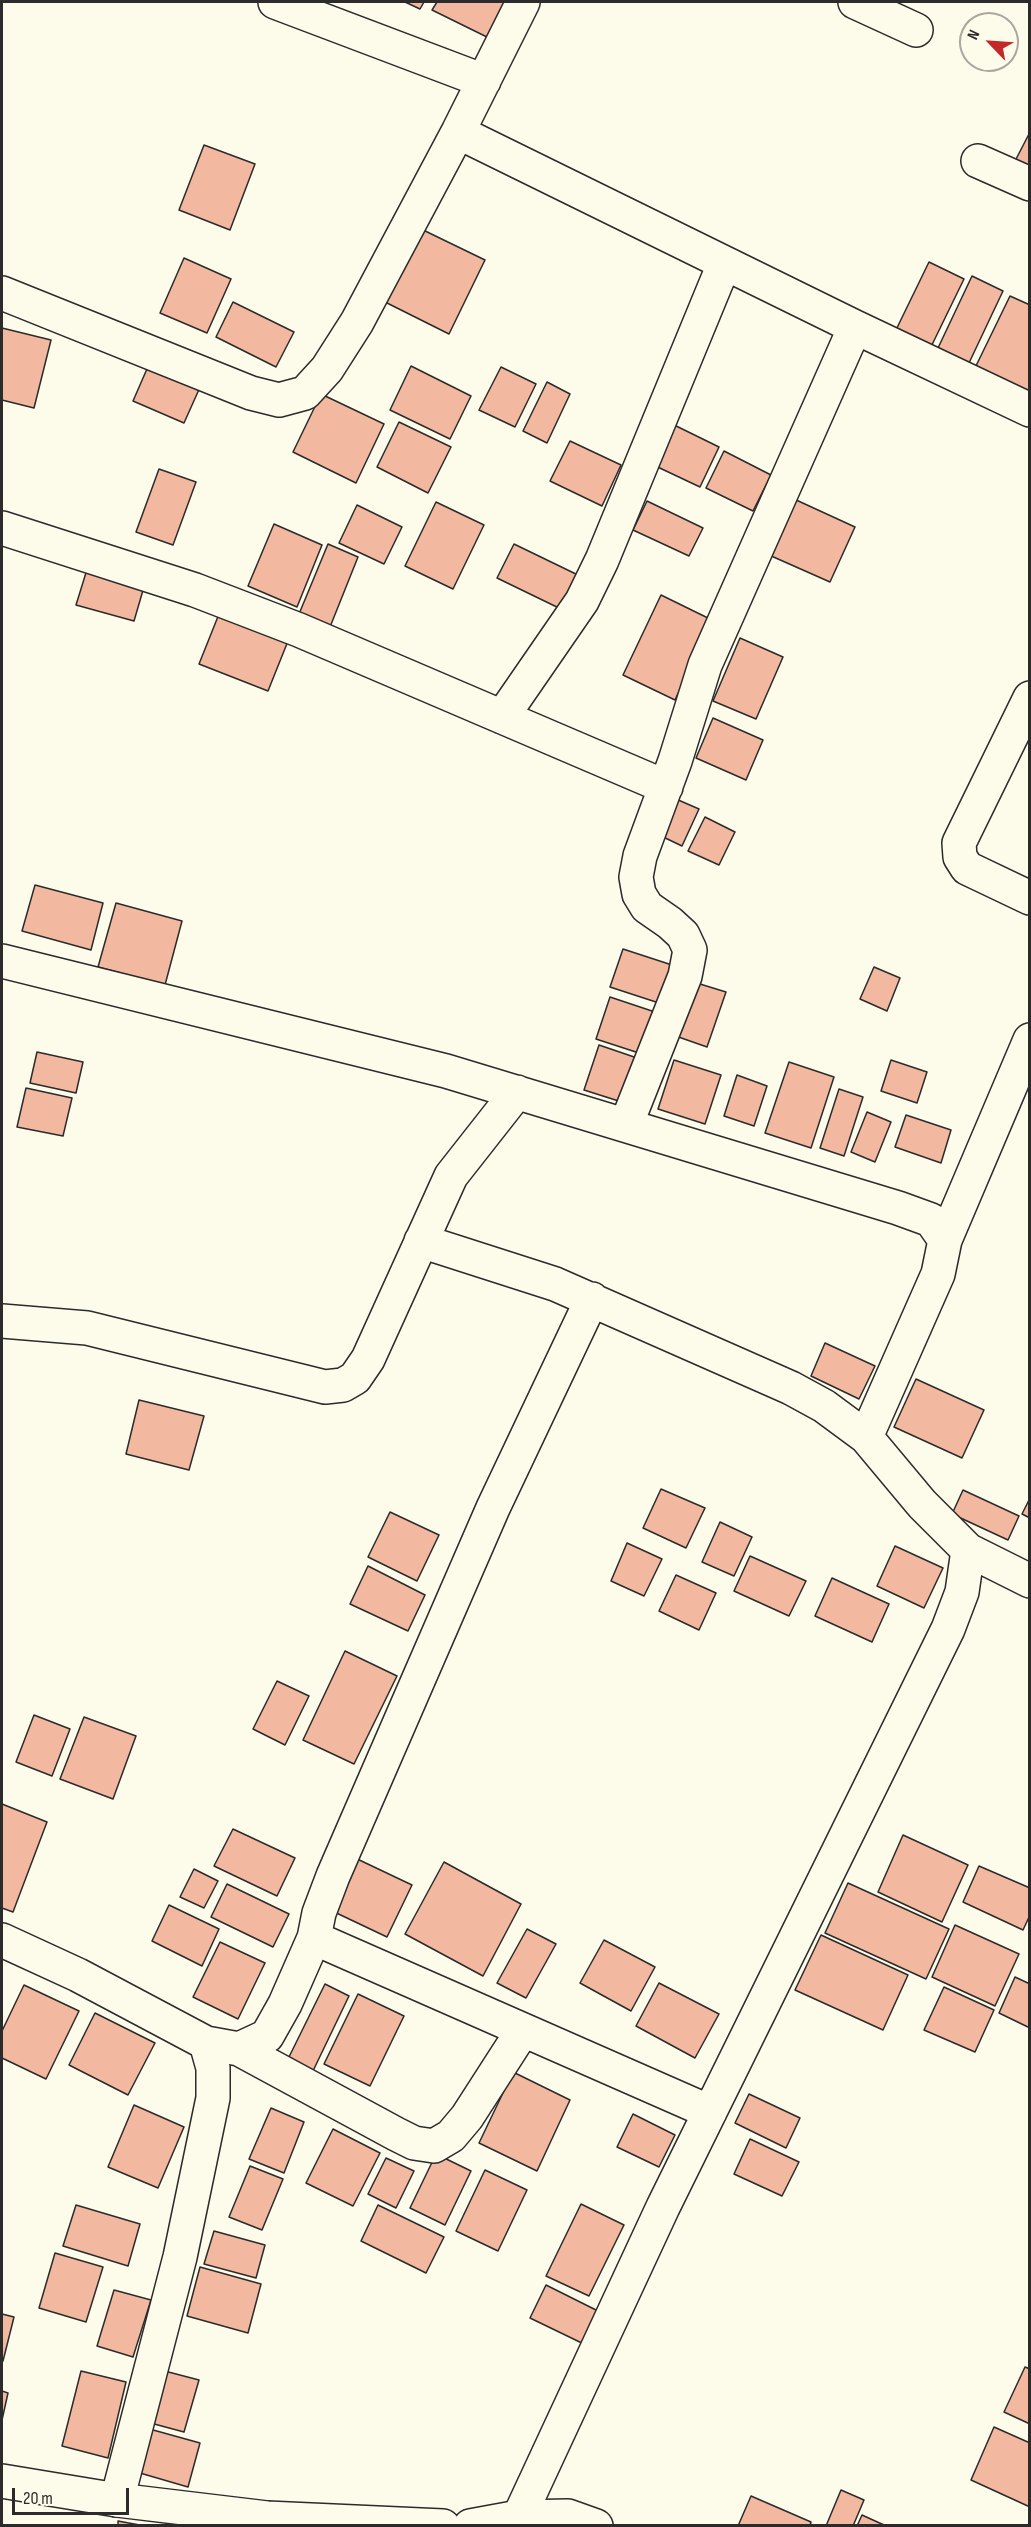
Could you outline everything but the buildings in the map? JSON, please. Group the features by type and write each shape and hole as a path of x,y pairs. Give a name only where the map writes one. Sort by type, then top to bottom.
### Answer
{"street":[{"path":"275,2 484,81"},
{"path":"2,293 251,393 279,400 305,393 327,369 357,322 458,132 523,2"},
{"path":"855,2 916,30"},
{"path":"458,132 724,264 1029,410"},
{"path":"978,161 1029,184"},
{"path":"502,717 582,601 602,560 724,264"},
{"path":"626,1125 685,976 690,950 683,935 647,907 639,894 636,877 640,856 666,787 705,665 855,327"},
{"path":"2,528 205,594 299,630 666,787"},
{"path":"1029,698 959,843 960,857 967,868 1029,898"},
{"path":"2,961 446,1071 517,1092 898,1208 931,1220 945,1240"},
{"path":"866,1437 938,1274 945,1240 1029,1040"},
{"path":"2,1321 87,1328 325,1386 343,1385 355,1378 368,1359 451,1176 517,1092"},
{"path":"421,1241 555,1284 592,1299 791,1388 824,1406 866,1437 922,1504 968,1550 1029,1581"},
{"path":"238,2049 267,2036 285,2004 314,1938 319,1913 329,1885 361,1811 493,1508 592,1299"},
{"path":"519,2517 710,2112 948,1629 962,1592 968,1550"},
{"path":"314,1938 710,2112"},
{"path":"2,1940 78,1975 206,2043 238,2049 414,2143 434,2146 451,2136 467,2117 523,2030"},
{"path":"117,2500 180,2257 213,2098 213,2068 206,2043"},
{"path":"2,2481 117,2500 267,2518 443,2526"},
{"path":"470,2526 519,2517 577,2522"}]}
